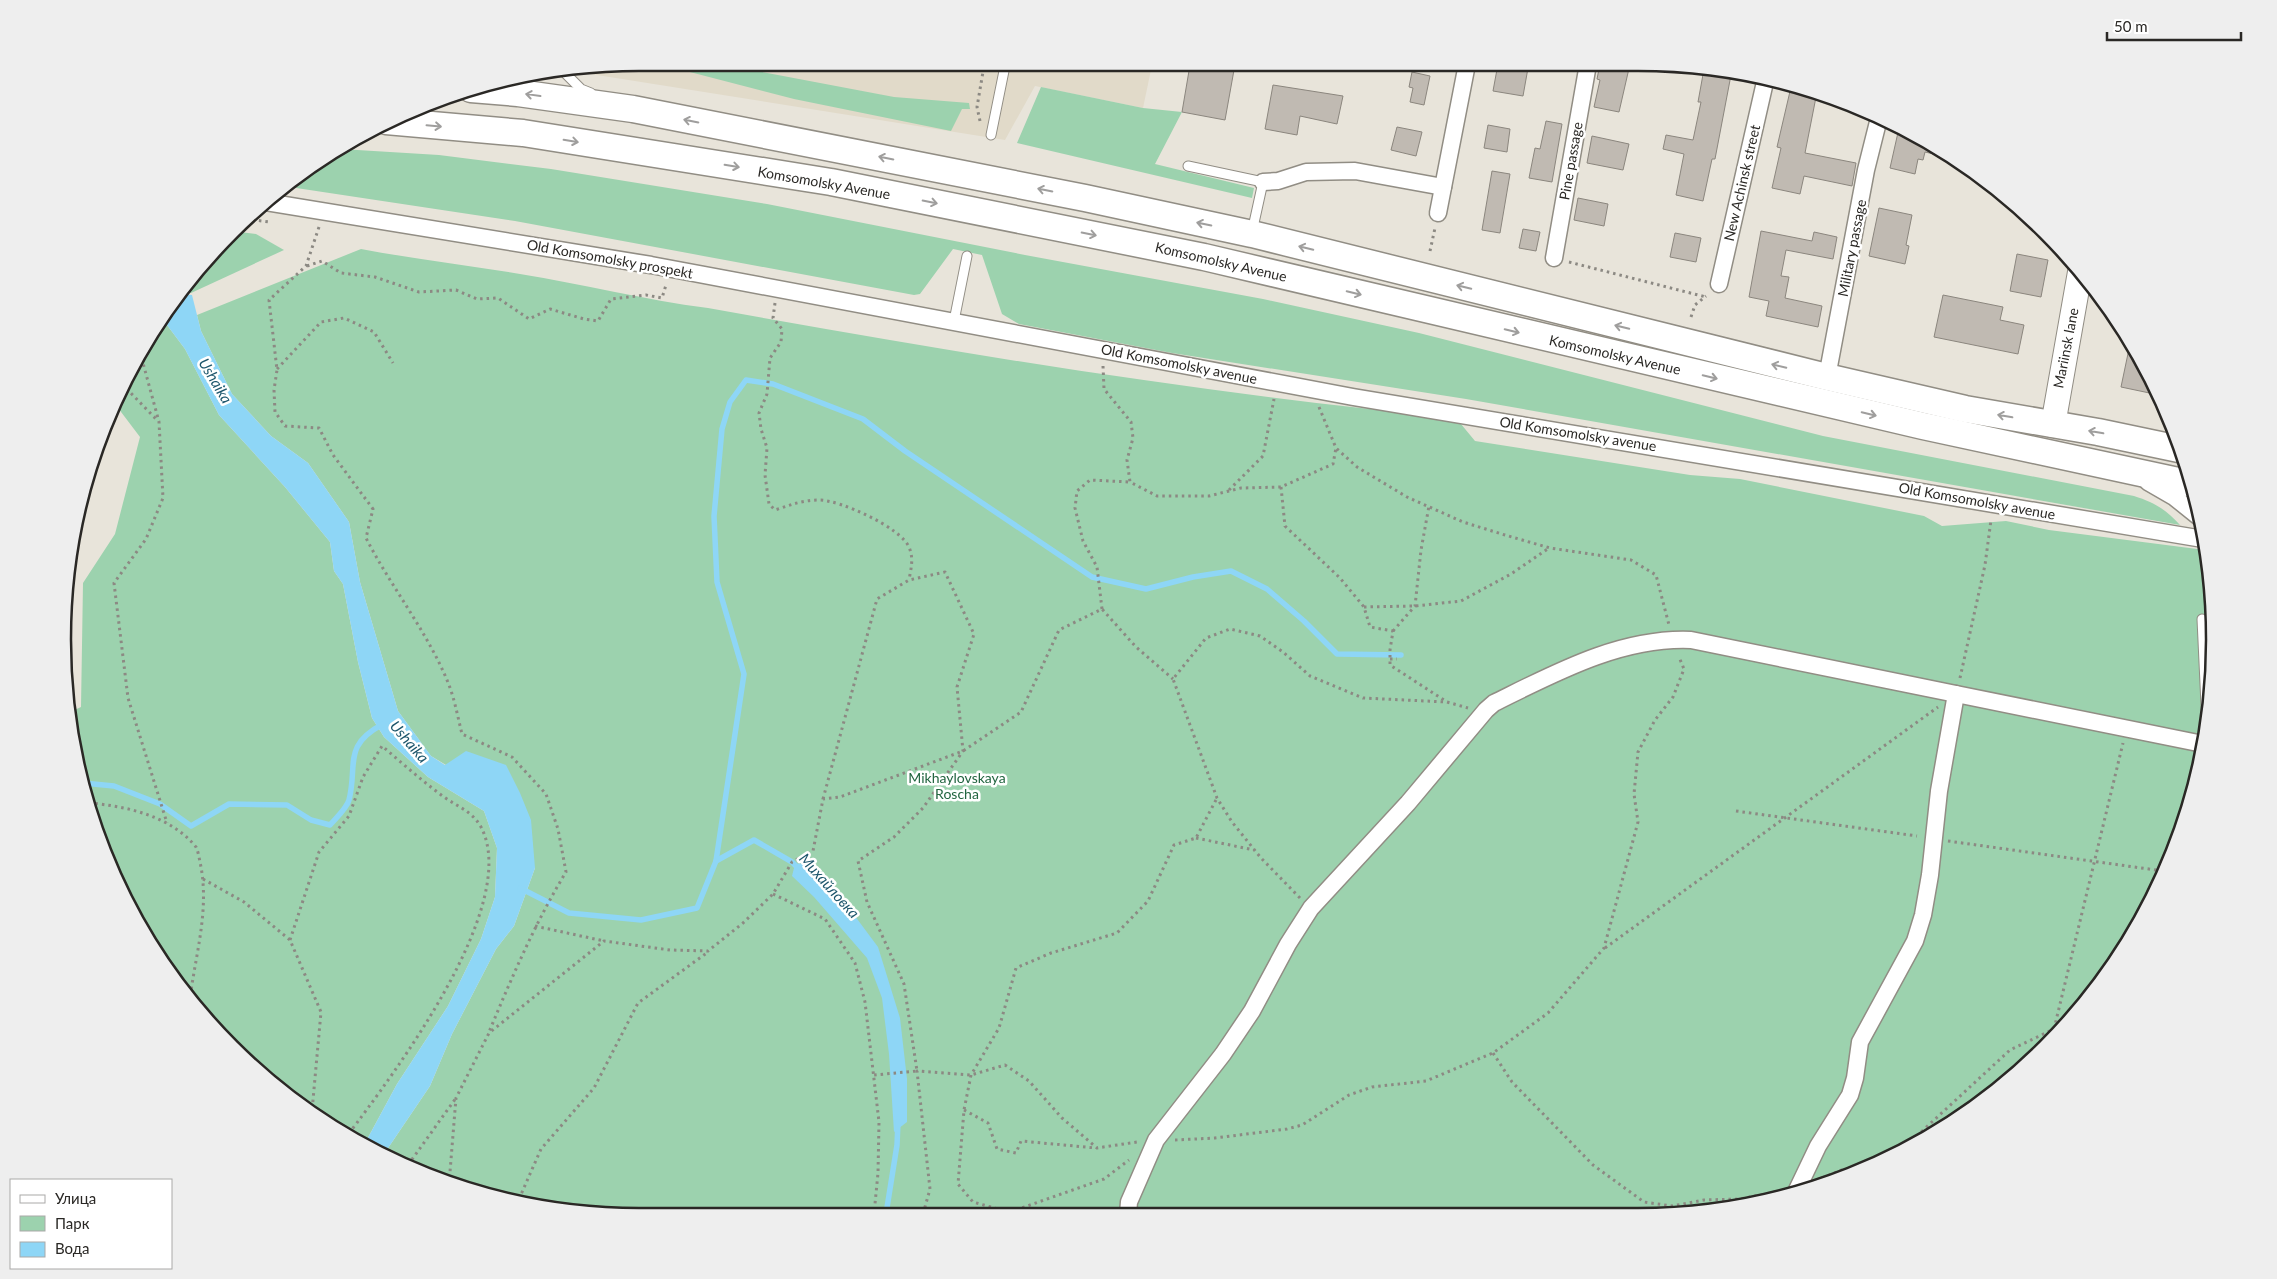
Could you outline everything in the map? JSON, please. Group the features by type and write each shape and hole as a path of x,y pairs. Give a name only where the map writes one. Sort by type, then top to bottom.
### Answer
{"main road":[{"name":"Komsomolsky Avenue","path":"493,91 634,109 943,169 1252,234 1827,377 1965,408 2172,448"},
{"name":"Komsomolsky Avenue","path":"405,123 523,133 821,181 1204,257 1580,347 2046,454 2183,482"},
{"path":"2046,454 2053,424"}],"street":[{"path":"1438,213 1466,71"},
{"name":"Pine passage","path":"1554,258 1587,71"},
{"name":"New Achinsk street","path":"1719,284 1764,86"},
{"name":"Military passage","path":"1827,377 1866,170 1877,125"},
{"path":"1263,182 1272,183 1306,172 1355,171 1443,187"},
{"name":"Old Komsomolsky prospekt","path":"276,204 651,265 954,321"},
{"name":"Mariinsk lane","path":"2053,424 2078,282"},
{"name":"Old Komsomolsky avenue","path":"954,321 1320,391 2196,538"},
{"name":"Komsomolsky Avenue","path":"2126,470 2174,497 2190,510"},
{"path":"1128,1208 1129,1202 1156,1140 1223,1054 1252,1011 1288,944 1311,908 1408,803 1486,710 1494,703 1559,671 1616,651 1655,640 1691,640 2196,743"},
{"path":"1800,1184 1818,1146 1850,1095 1855,1078 1860,1042 1915,941 1923,915 1930,875 1939,791 1956,694"}],"lane":[{"path":"991,135 1004,71"},
{"path":"568,76 581,89 634,109"},
{"path":"1188,166 1263,182 1252,234"},
{"path":"954,321 967,256"},
{"path":"2202,619 2205,679"}],"path":[{"path":"982,125 977,107 983,71"},
{"path":"1430,251 1438,213"},
{"path":"306,266 320,224"},
{"path":"1554,258 1706,296"},
{"path":"412,1160 456,1098 489,1033 519,958 566,872 558,830 546,794 512,757 462,734 449,686 416,622 384,573 366,538 373,508 333,455 319,428 285,426 275,412 274,390 277,370 269,300 306,266 322,261 341,273 375,277 419,292 456,290 478,299 498,298 529,318 550,309 598,321 611,299 646,295 662,298 667,281"},
{"path":"1691,318 1696,305 1719,284"},
{"path":"775,300 773,318 782,329 781,342 770,358 767,394 759,413 760,429 767,448 765,474 768,504 775,510 800,501 822,500 844,504 890,527 908,545 913,560 909,580"},
{"path":"277,370 321,322 344,318 374,332 393,364"},
{"path":"143,363 159,422 163,498 146,539 114,583 128,698 167,823"},
{"path":"1103,363 1104,389 1131,422 1133,438 1127,460 1130,482"},
{"path":"129,391 159,422"},
{"path":"1320,391 1318,404 1336,448 1357,467 1407,497 1463,522 1550,548 1631,560 1656,575 1673,639 1684,669 1674,697 1655,720 1638,752 1634,794 1638,822 1604,948"},
{"path":"1228,492 1263,456 1275,396"},
{"path":"1311,908 1284,883 1254,850 1232,822 1217,798 1173,680 1136,647 1102,609 1097,566 1083,541 1075,508 1076,491 1090,480 1130,482 1156,496 1209,496 1241,488 1281,487 1333,464 1336,448"},
{"path":"1281,487 1285,526 1340,578 1364,607 1370,627 1394,631"},
{"path":"964,1110 988,1122 997,1149 1016,1153 1021,1141 1097,1148 1156,1140 1215,1138 1287,1129 1314,1118 1349,1095 1372,1087 1426,1081 1493,1053 1548,1013 1604,948 1956,694 1974,621 1994,504"},
{"path":"1428,506 1420,550 1415,606 1394,631 1390,650 1390,665 1447,702 1461,707 1486,710"},
{"path":"1364,607 1415,606 1461,601 1511,574 1550,548"},
{"path":"521,1195 540,1149 594,1088 638,1003 708,952 743,923 773,894 792,862 813,851 823,799 877,599 909,580 945,572 974,634 957,686 963,752 923,808 894,837 858,861 867,902 904,984 917,1071 930,1189 925,1208"},
{"path":"823,799 840,797 963,752 1022,712 1059,630 1102,609"},
{"path":"1173,680 1206,638 1230,629 1260,636 1283,652 1310,676 1363,698 1447,702"},
{"path":"1390,659 1397,659"},
{"path":"2055,1024 2127,728"},
{"path":"290,940 319,852 350,816 363,777 382,746 444,797 470,812 481,828 490,858 486,888 466,950 428,1024 352,1130"},
{"path":"1196,838 1217,798"},
{"path":"96,804 122,806 167,823 197,848 204,879 203,923 192,988"},
{"path":"1736,811 2156,870"},
{"path":"993,1208 973,1202 958,1184 964,1110 971,1075 999,1028 1016,968 1051,952 1117,933 1148,901 1174,845 1196,838 1254,850"},
{"path":"204,879 244,902 290,940 321,1012 313,1104"},
{"path":"773,894 825,919 855,962 864,1002 879,1122 878,1173 875,1208"},
{"path":"536,926 604,941 670,950 708,952"},
{"path":"489,1033 604,941"},
{"path":"1918,1134 2010,1050 2048,1032"},
{"path":"1493,1053 1512,1082 1593,1165 1644,1202 1672,1206 1704,1200 1735,1199"},
{"path":"874,1075 910,1071 971,1075 1006,1065 1029,1081 1062,1118 1097,1148"},
{"path":"450,1175 456,1098"},
{"path":"1023,1208 1104,1179 1156,1140"}],"shaded area":[{"path":"640,71 1151,71 1143,108 1035,86 1005,140 588,74"}],"green space":[{"path":"686,71 757,71 894,97 969,103 970,109 962,109 951,131 794,99"},
{"path":"1041,87 1143,108 1182,112 1155,164 1254,188 1252,198 1017,143"},
{"path":"351,150 439,155 551,169 767,204 1025,255 1263,299 1419,333 1823,436 2134,496 2159,507 2180,525 1466,399 1172,353 1019,324 1002,314 982,255 953,249 920,294 914,295 515,221 296,188"},
{"path":"244,232 256,234 284,250 191,293 212,265"},
{"name":"Mikhaylovskaya Roscha","path":"361,249 520,274 660,301 1081,371 1268,397 1456,418 1475,441 1690,475 1740,479 1924,516 1942,526 2006,521 2049,530 2198,549 2205,602 2206,640 2205,677 2195,750 2176,822 2147,891 2130,924 2110,955 2065,1014 2012,1067 1953,1112 1922,1132 1855,1164 1820,1178 1785,1188 1712,1203 1638,1208 640,1208 602,1207 529,1197 457,1178 388,1149 430,1086 452,1034 496,949 514,926 535,868 446,765 431,756 398,711 360,582 349,522 308,463 271,436 232,394 201,331 197,315"},
{"path":"167,325 185,349 219,415 285,487 330,542 334,571 343,584 358,662 372,718 384,737 428,777 484,811 497,848 495,897 481,939 448,1006 397,1084 368,1138 324,1112 265,1067 212,1014 167,955 147,924 130,891 101,822 82,750 76,710 81,707 83,583 115,534 140,437 120,411 147,355"}],"water":[{"name":"Ushaika","path":"188,295 192,295 201,331 232,394 271,436 308,463 349,522 360,582 398,711 431,756 445,765 466,751 506,765 531,820 535,868 514,926 496,949 452,1034 430,1086 388,1149 368,1138 397,1084 448,1006 481,939 495,897 497,848 484,811 428,777 384,737 372,718 358,662 343,584 334,571 330,542 285,487 219,415 185,349 167,325"},
{"path":"808,863 846,904 878,947 900,1018 907,1079 907,1122 894,1132 889,1054 882,998 867,958 814,897 792,876 795,864"}],"building":[{"path":"1189,71 1234,71 1225,120 1182,112"},
{"path":"1497,71 1527,71 1523,96 1493,91"},
{"path":"1599,71 1628,71 1619,112 1594,107 1600,80 1597,79"},
{"path":"1412,72 1430,76 1424,105 1410,102 1413,88 1409,87"},
{"path":"1703,75 1730,79 1715,159 1712,159 1703,201 1676,195 1684,154 1663,149 1666,135 1693,140 1701,102 1698,102"},
{"path":"1273,85 1343,96 1337,124 1300,116 1297,135 1265,129"},
{"path":"1790,92 1815,100 1805,153 1856,163 1852,186 1804,176 1800,194 1772,188 1781,148 1777,147"},
{"path":"1546,121 1562,124 1552,182 1529,178 1535,148 1540,149"},
{"path":"1488,125 1510,129 1507,152 1484,148"},
{"path":"1397,127 1422,132 1416,156 1391,150"},
{"path":"1898,134 1932,154 1925,152 1923,160 1918,159 1915,174 1890,168"},
{"path":"1592,136 1629,144 1623,170 1587,163"},
{"path":"1492,171 1510,174 1500,233 1482,230"},
{"path":"1578,198 1608,204 1604,226 1574,220"},
{"path":"1879,208 1912,215 1906,245 1909,246 1905,264 1869,256"},
{"path":"1523,229 1540,232 1536,251 1519,248"},
{"path":"1761,231 1812,241 1814,232 1837,237 1833,259 1786,250 1781,276 1789,277 1785,298 1822,306 1818,327 1766,316 1769,301 1749,297"},
{"path":"1675,233 1701,238 1696,262 1670,257"},
{"path":"2017,254 2048,260 2041,297 2010,291"},
{"path":"1943,295 2003,307 2000,320 2024,325 2018,354 1934,337"},
{"path":"2128,352 2149,393 2121,387"}],"waterway":[{"path":"716,861 744,674 717,582 714,516 722,429 730,402 746,380 773,384 863,419 905,451 1092,577 1146,589 1193,577 1231,571 1267,589 1304,621 1337,654 1401,655"},
{"name":"Ushaika","path":"90,784 114,786 160,804 191,826 229,804 287,805 311,820 330,825 348,803 354,757 357,748 370,732 383,724"},
{"name":"Михайловка","path":"520,888 569,913 641,920 697,908 716,861 754,840 792,862 800,870"},
{"name":"Михайловка","path":"887,1208 897,1145 898,1122"}]}
